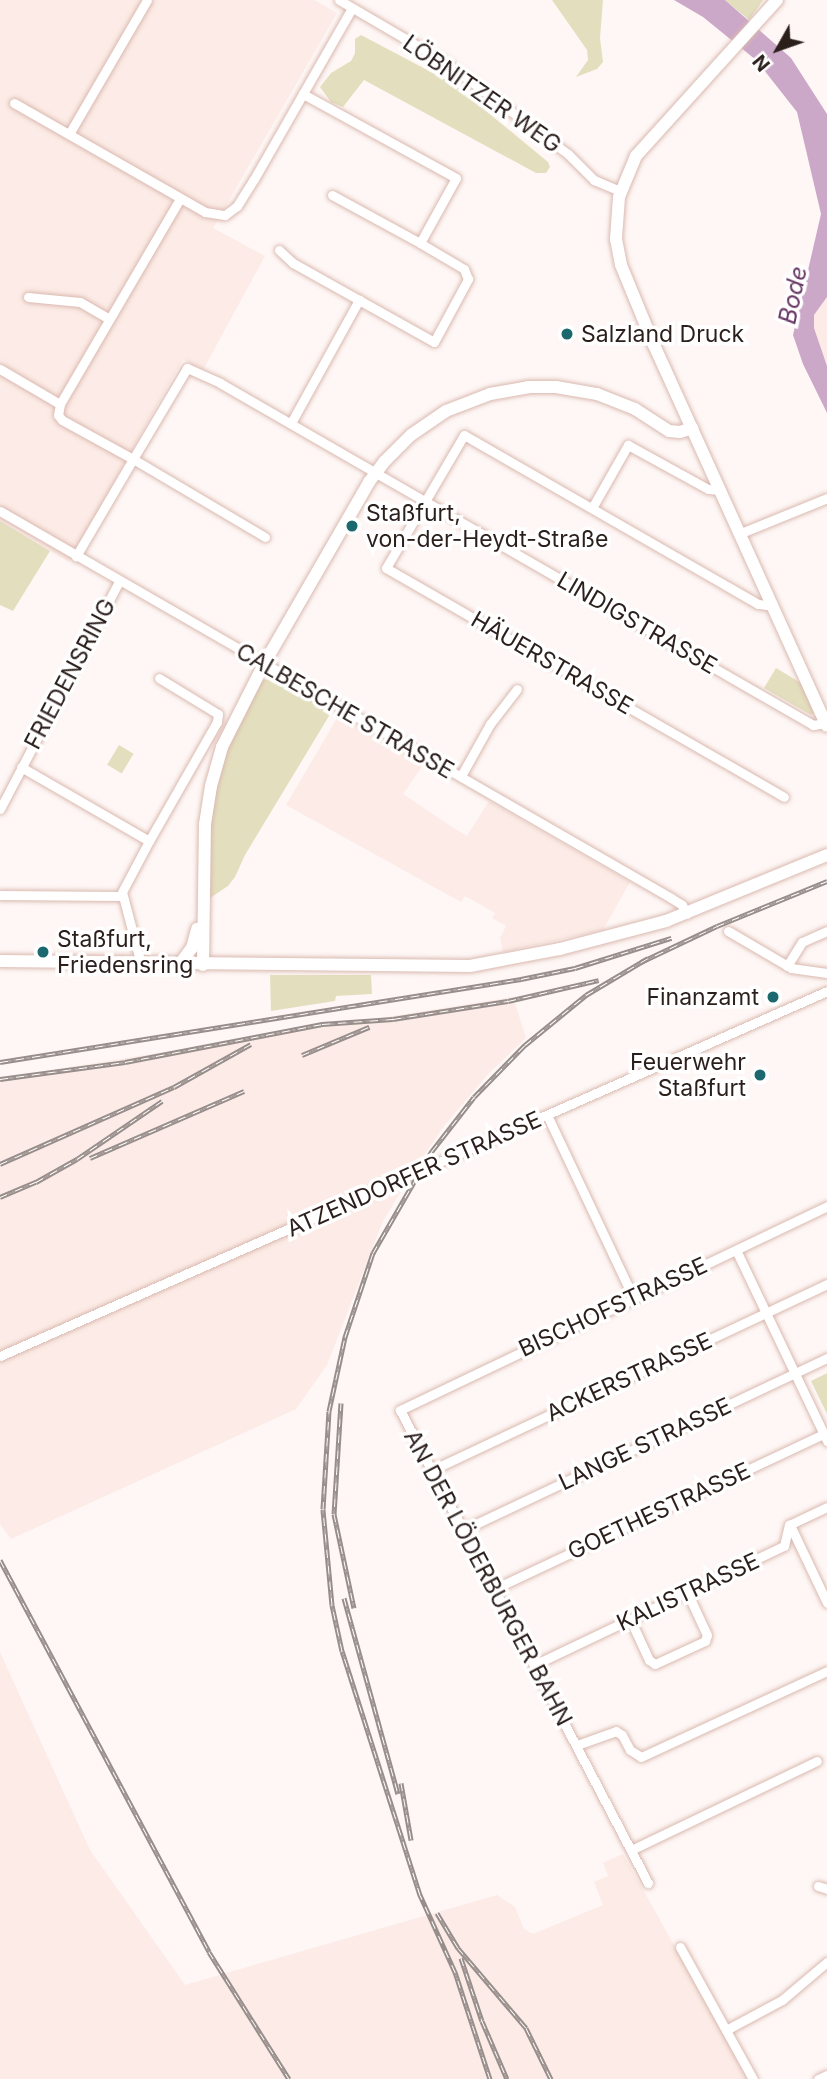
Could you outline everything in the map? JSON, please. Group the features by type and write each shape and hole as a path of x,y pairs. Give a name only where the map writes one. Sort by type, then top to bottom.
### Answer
{"street":[{"path":"69,134 147,0"},
{"name":"LÖBNITZER WEG","path":"339,0 452,67 568,154 594,180 620,191"},
{"path":"776,0 636,156 620,191 615,230 621,265 826,725"},
{"path":"14,103 215,216 232,212 352,8"},
{"path":"303,94 456,178 420,243"},
{"path":"279,250 293,263 434,342 468,279 468,273 420,243 332,195"},
{"path":"180,198 60,404 58,415 62,420 265,537"},
{"path":"28,297 79,302 109,319"},
{"path":"291,423 359,300"},
{"name":"LINDIGSTRASSE","path":"133,459 187,368 220,383 291,423 813,724 826,725"},
{"path":"0,369 60,404"},
{"path":"203,965 204,841 211,786 228,732 264,664 376,472 403,442 437,416 471,400 514,389 556,387 584,391 624,404 669,431 680,432 692,428"},
{"path":"423,500 464,435 758,604 773,606"},
{"path":"592,508 628,445 708,489 721,490"},
{"path":"76,556 133,459"},
{"path":"741,533 827,498"},
{"name":"HÄUERSTRASSE","path":"423,500 386,568 784,797"},
{"name":"CALBESCHE STRASSE","path":"0,511 671,898 682,905 687,914"},
{"name":"FRIEDENSRING","path":"0,809 119,581"},
{"path":"141,964 122,896 149,841 217,722 218,714 159,678"},
{"path":"461,776 490,724 517,689"},
{"name":"FRIEDENSRING","path":"22,767 149,841"},
{"path":"0,961 178,965 470,966 596,940 687,914 827,855"},
{"path":"0,895 122,896"},
{"path":"178,965 192,948 197,925 203,919"},
{"path":"728,931 787,966 827,973"},
{"path":"787,966 802,942 827,931"},
{"name":"ATZENDORFER STRASSE","path":"0,1356 827,991"},
{"path":"547,1115 633,1297"},
{"name":"BISCHOFSTRASSE","path":"400,1410 827,1206"},
{"path":"736,1250 825,1437"},
{"name":"ACKERSTRASSE","path":"432,1470 827,1284"},
{"name":"LANGE STRASSE","path":"463,1530 827,1358"},
{"name":"AN DER LÖDERBURGER BAHN","path":"400,1410 648,1883"},
{"name":"GOETHESTRASSE","path":"494,1589 825,1437"},
{"path":"827,1507 789,1525 827,1602"},
{"name":"KALISTRASSE","path":"534,1665 784,1546 789,1525"},
{"path":"630,1619 649,1660 655,1664 680,1653 705,1641 707,1635 687,1592"},
{"path":"577,1745 616,1731 622,1735 629,1750 641,1757 827,1671"},
{"path":"631,1850 817,1761"},
{"path":"680,1947 753,2079"},
{"path":"726,2030 782,2000 827,1962"},
{"path":"818,2079 827,2075"}],"shaded area":[{"path":"0,0 314,0 337,13 213,228 265,256 203,370 183,359 69,562 0,521"},
{"path":"552,0 603,0 600,38 603,62 597,69 576,77 588,60 587,50"},
{"path":"674,0 725,0 791,58 827,114 827,297 814,315 814,328 827,366 827,413 803,364 793,335 821,214 797,112 756,60 703,17"},
{"path":"725,0 763,0 749,20"},
{"path":"361,35 452,83 548,162 550,167 546,173 536,173 364,80 343,107 331,102 320,87 331,73 351,61 355,53 355,39"},
{"path":"827,297 827,366 814,328 814,315"},
{"path":"0,521 50,551 13,611 0,605"},
{"path":"776,668 801,683 814,713 811,715 764,688"},
{"path":"273,678 332,711 245,855 235,877 228,886 210,898 210,830 216,785 229,742 260,681"},
{"path":"339,715 423,765 403,794 467,836 489,801 630,882 603,930 503,952 500,938 506,926 492,918 495,913 465,896 461,902 286,805"},
{"path":"119,745 134,754 122,773 107,765"},
{"path":"270,975 371,975 372,994 336,996 335,1001 271,1011"},
{"path":"513,997 526,1038 489,1073 444,1126 414,1170 383,1221 327,1365 296,1409 11,1539 0,1524 0,1078"},
{"path":"827,1373 827,1414 811,1381"},
{"path":"0,1652 90,1850 185,1985 497,1895 515,1907 524,1929 533,1934 603,1905 594,1882 608,1876 603,1863 623,1854 749,2079 0,2079"}],"railway":[{"path":"641,962 717,926 827,881"},
{"path":"0,1062 521,979 575,968 671,938"},
{"path":"490,2079 455,1972 420,1895 342,1651 332,1605 323,1509 329,1411 345,1337 373,1253 432,1151 474,1097 525,1045 586,995 648,958"},
{"path":"0,1079 125,1062 322,1024 393,1019 508,1001 599,980"},
{"path":"302,1055 369,1027"},
{"path":"0,1164 174,1087 251,1044"},
{"path":"90,1158 244,1091"},
{"path":"0,1197 36,1182 77,1159 162,1101"},
{"path":"341,1403 334,1514 354,1608"},
{"path":"0,1560 209,1952 289,2079"},
{"path":"344,1598 398,1794"},
{"path":"401,1783 411,1840"},
{"path":"437,1913 458,1948 526,2028 551,2079"},
{"path":"461,1958 482,2021 507,2079"}],"place":[{"name":"Salzland Druck","path":"567,334"},
{"name":"Staßfurt, von-der-Heydt-Straße","path":"352,526"},
{"name":"Staßfurt, Friedensring","path":"43,952"},
{"name":"Finanzamt","path":"773,997"},
{"name":"Feuerwehr Staßfurt","path":"760,1075"}],"water label":[{"name":"Bode","path":"793,295"}]}
